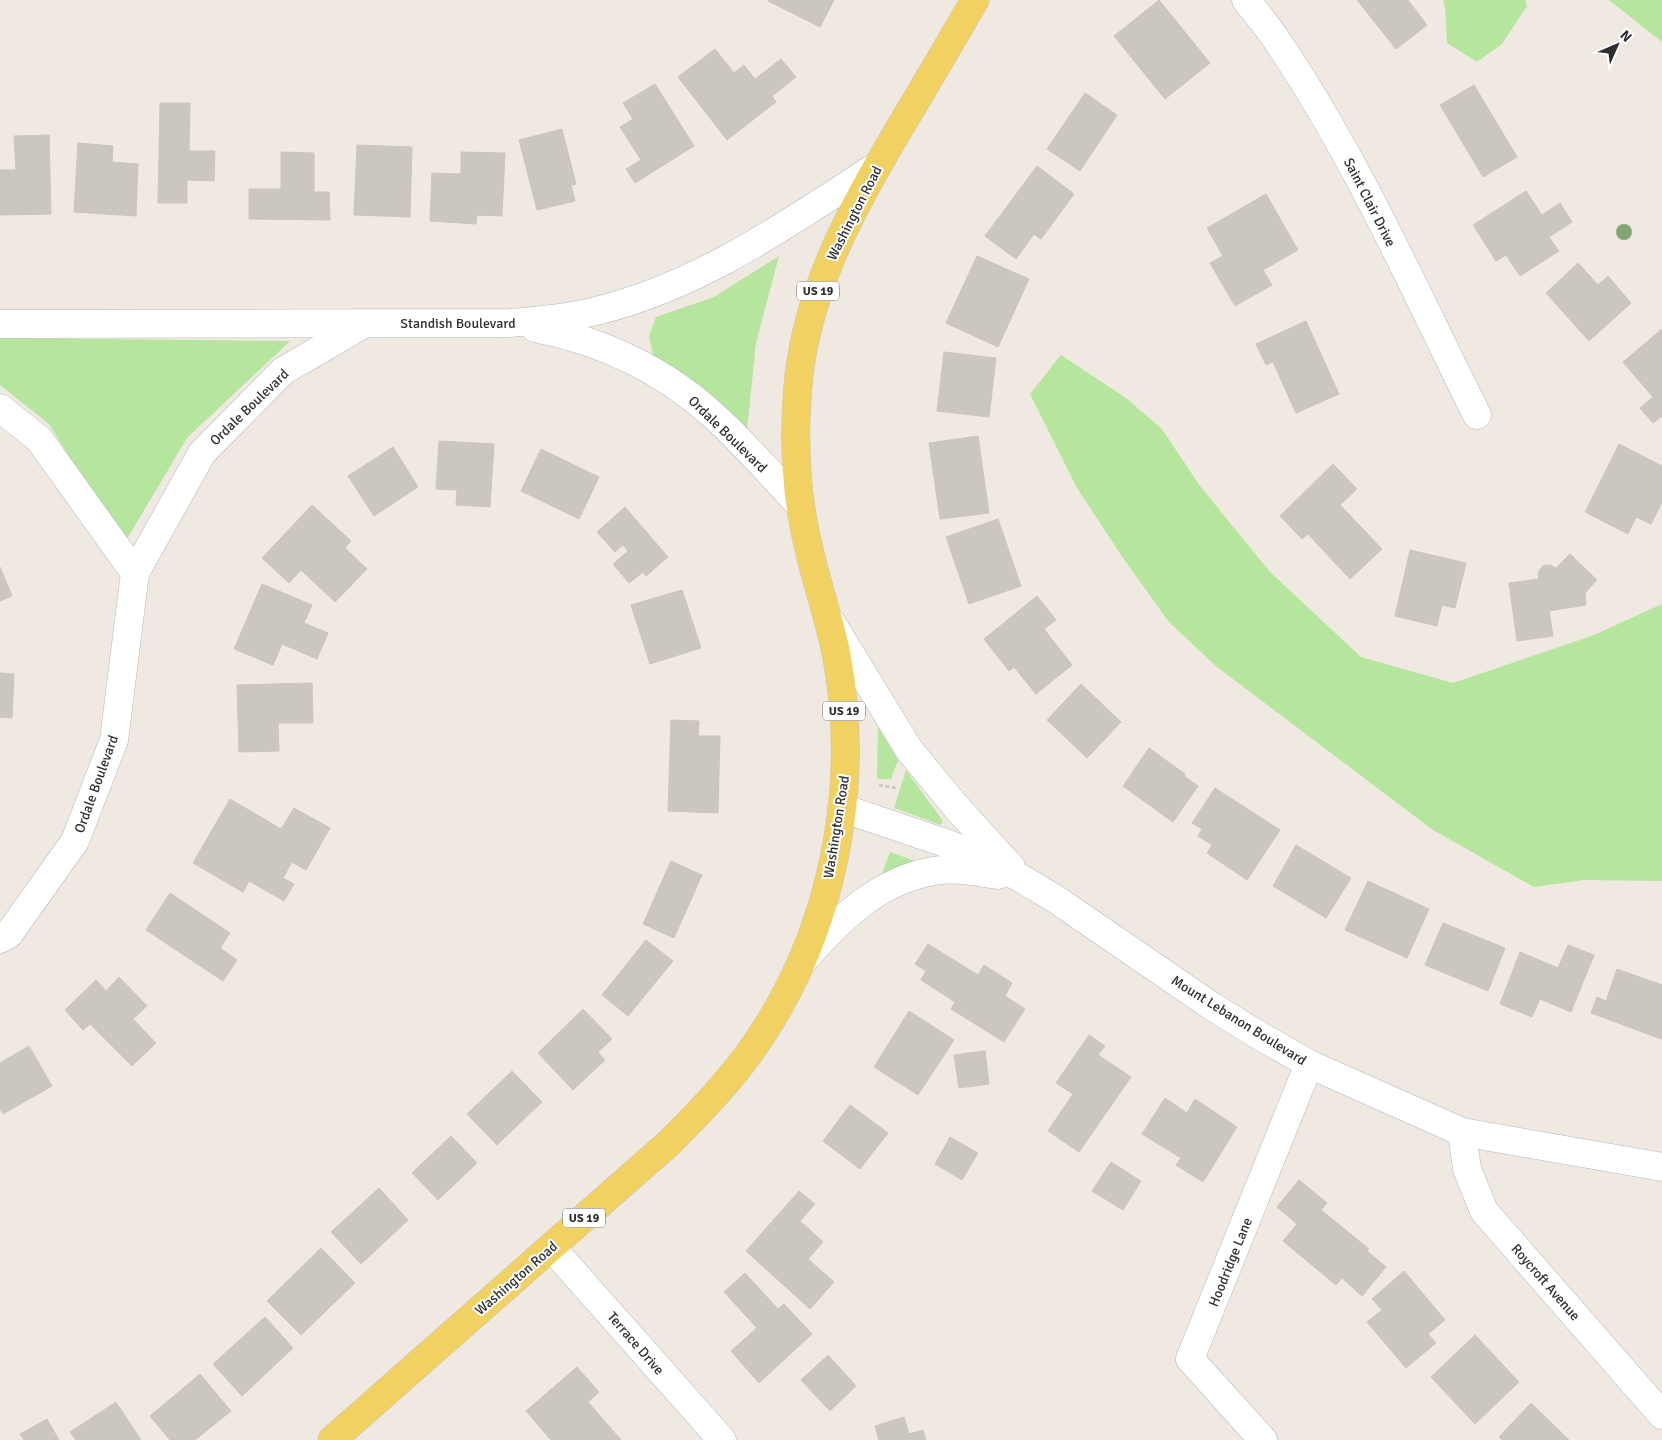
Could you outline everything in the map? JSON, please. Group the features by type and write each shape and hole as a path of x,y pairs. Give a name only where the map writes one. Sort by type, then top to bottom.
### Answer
{"main road":[{"name":"Washington Road","path":"332,1440 669,1143 702,1110 729,1079 756,1043 800,964 816,924 828,883 845,782 843,699 827,616 808,548 800,505 796,461 799,375 806,334 816,296 830,257 877,166 975,0"}],"street":[{"name":"Saint Clair Drive","path":"1246,0 1282,48 1354,168 1477,415"},
{"name":"Standish Boulevard","path":"0,324 509,323 553,320 595,312 635,300 715,267 753,246 877,166"},
{"name":"Ordale Boulevard","path":"0,939 9,934 75,841 114,740 135,573 202,453 283,371 365,323"},
{"name":"Ordale Boulevard","path":"509,323 563,334 594,343 656,373 687,393 715,417 800,505"},
{"path":"0,408 39,439 135,573"},
{"path":"827,616 910,751 958,809 1022,879"},
{"name":"Mount Lebanon Boulevard","path":"842,808 951,845 988,861 1054,898 1213,1007 1309,1064 1462,1132 1662,1167"},
{"path":"800,964 837,924 859,905 883,890 907,879 934,871 964,870 1022,879"},
{"name":"Hoodridge Lane","path":"1263,1440 1190,1359 1309,1064"},
{"name":"Roycroft Avenue","path":"1462,1132 1467,1169 1484,1211 1662,1415"},
{"name":"Terrace Drive","path":"551,1247 722,1440"}],"path":[{"path":"879,785 896,788"}],"green space":[{"path":"1443,0 1525,0 1527,6 1502,44 1477,62 1447,43"},
{"path":"1609,0 1662,0 1662,42"},
{"path":"779,256 756,343 747,429 700,385 653,355 649,336 656,317 714,297"},
{"path":"0,338 290,341 187,438 124,544 49,424 0,385"},
{"path":"1061,355 1126,398 1162,429 1200,486 1270,572 1361,657 1453,683 1594,635 1662,604 1662,881 1584,880 1534,887 1433,830 1217,667 1169,622 1123,558 1077,488 1030,394"},
{"path":"878,727 898,760 891,779 877,779"},
{"path":"906,770 943,821 941,825 894,808"},
{"path":"890,852 931,867 882,874"}],"building":[{"path":"769,0 834,0 820,27"},
{"path":"1159,0 1210,63 1165,99 1114,36"},
{"path":"1357,0 1408,0 1427,25 1396,49"},
{"path":"715,49 734,73 744,65 755,79 781,59 796,77 772,96 776,102 727,140 678,77"},
{"path":"655,84 694,146 635,183 626,169 641,160 620,127 633,119 623,103"},
{"path":"1474,85 1517,157 1483,177 1440,105"},
{"path":"1085,93 1117,115 1080,171 1047,149"},
{"path":"160,103 190,103 189,151 215,151 214,181 187,180 187,203 158,203"},
{"path":"562,129 576,184 571,185 575,201 537,210 519,140"},
{"path":"49,135 51,214 0,215 0,170 16,170 14,136"},
{"path":"78,143 113,146 112,162 138,164 136,216 74,212"},
{"path":"357,145 412,147 410,217 354,215"},
{"path":"281,152 314,153 314,192 329,192 330,220 249,219 249,189 281,189"},
{"path":"461,152 505,153 502,216 477,215 476,224 430,221 432,173 461,174"},
{"path":"1037,166 1074,194 1041,239 1034,234 1016,259 985,236"},
{"path":"1526,191 1542,215 1560,203 1572,222 1549,237 1559,251 1520,276 1506,255 1496,261 1473,225"},
{"path":"1266,194 1298,250 1263,270 1272,285 1235,306 1210,263 1223,256 1207,228"},
{"path":"977,256 1029,279 998,347 946,323"},
{"path":"1578,263 1598,285 1608,276 1631,303 1589,341 1546,293"},
{"path":"1306,321 1339,394 1296,413 1273,362 1266,365 1256,344"},
{"path":"1662,329 1662,416 1653,423 1640,408 1653,397 1623,362"},
{"path":"944,352 996,358 989,417 937,411"},
{"path":"978,436 989,513 940,519 929,443"},
{"path":"439,441 494,444 490,507 456,505 457,490 436,489"},
{"path":"1619,444 1662,466 1662,502 1651,524 1636,517 1628,534 1585,512"},
{"path":"393,447 418,487 374,516 348,476"},
{"path":"541,449 599,477 579,519 521,491"},
{"path":"1333,464 1357,489 1340,505 1382,549 1350,579 1308,534 1302,539 1280,516"},
{"path":"312,505 351,541 345,548 367,569 335,602 301,570 289,583 262,558"},
{"path":"625,507 668,557 646,576 643,572 629,583 613,564 628,551 623,545 615,552 597,532"},
{"path":"998,519 1021,586 969,604 946,537"},
{"path":"1410,550 1466,563 1455,608 1442,605 1437,626 1395,616"},
{"path":"1570,554 1597,580 1585,593 1586,605 1549,611 1553,636 1517,641 1509,583 1539,579 1538,574 1544,565 1556,568"},
{"path":"0,567 12,596 0,601"},
{"path":"262,584 312,605 304,623 328,633 317,659 282,644 273,665 234,649"},
{"path":"682,590 701,648 650,664 631,605"},
{"path":"1037,596 1056,620 1044,629 1072,665 1036,694 1014,667 1009,671 984,639"},
{"path":"0,673 14,674 12,718 0,717"},
{"path":"312,683 313,723 278,723 279,751 239,752 237,685"},
{"path":"1081,684 1121,722 1087,758 1047,720"},
{"path":"671,720 699,721 698,736 720,736 718,813 668,811"},
{"path":"1149,748 1185,774 1184,776 1198,786 1173,822 1123,786"},
{"path":"1215,788 1280,830 1247,880 1207,853 1212,845 1198,836 1202,829 1192,823"},
{"path":"230,799 281,829 294,808 330,828 306,870 292,862 283,878 294,884 284,901 249,881 243,892 193,863"},
{"path":"1296,845 1351,878 1326,918 1273,886"},
{"path":"671,861 702,875 674,938 643,924"},
{"path":"1368,881 1429,909 1407,958 1345,930"},
{"path":"170,893 230,933 220,948 237,960 223,981 146,930"},
{"path":"1443,923 1505,948 1488,991 1425,965"},
{"path":"646,940 673,961 628,1016 602,995"},
{"path":"928,944 978,975 984,965 1012,983 1005,996 1025,1009 1004,1042 951,1009 955,1002 921,980 926,971 915,964"},
{"path":"1568,945 1594,955 1571,1012 1540,999 1532,1017 1500,1004 1520,952 1558,968"},
{"path":"1617,969 1662,985 1661,1039 1591,1013 1597,997 1606,1001"},
{"path":"119,977 147,1006 133,1019 156,1043 132,1066 90,1024 83,1030 65,1010 96,980 106,991"},
{"path":"583,1009 612,1039 598,1052 605,1060 573,1090 538,1053"},
{"path":"909,1011 954,1040 918,1095 874,1067"},
{"path":"1089,1035 1105,1046 1098,1055 1131,1077 1079,1152 1048,1131 1073,1094 1056,1083"},
{"path":"29,1046 52,1086 3,1114 0,1109 0,1063"},
{"path":"985,1051 989,1084 959,1088 954,1055"},
{"path":"512,1071 542,1102 497,1145 467,1114"},
{"path":"1165,1098 1187,1113 1195,1099 1237,1127 1203,1182 1176,1165 1181,1158 1142,1134"},
{"path":"850,1105 888,1133 860,1169 823,1141"},
{"path":"451,1136 477,1163 438,1200 412,1173"},
{"path":"950,1137 978,1153 962,1180 935,1164"},
{"path":"1111,1162 1141,1181 1123,1210 1092,1191"},
{"path":"1299,1180 1327,1203 1321,1210 1369,1249 1367,1251 1386,1267 1362,1296 1342,1278 1336,1285 1283,1241 1297,1224 1277,1207"},
{"path":"379,1188 408,1220 361,1264 331,1232"},
{"path":"799,1191 815,1204 800,1221 823,1242 808,1259 834,1282 810,1309 746,1251"},
{"path":"321,1248 355,1283 301,1335 267,1301"},
{"path":"1404,1271 1445,1320 1428,1334 1436,1343 1406,1368 1367,1322 1382,1310 1372,1299"},
{"path":"745,1273 778,1309 784,1304 812,1334 759,1383 731,1351 757,1328 724,1292"},
{"path":"265,1317 293,1348 242,1396 213,1364"},
{"path":"1475,1335 1519,1382 1475,1424 1431,1377"},
{"path":"828,1355 856,1386 830,1411 801,1380"},
{"path":"577,1367 599,1392 588,1402 621,1440 551,1440 526,1411"},
{"path":"200,1374 231,1411 195,1440 170,1440 150,1416"},
{"path":"116,1402 141,1440 76,1440 70,1432"},
{"path":"1531,1403 1569,1440 1502,1440 1499,1437"},
{"path":"904,1417 909,1434 923,1430 926,1440 879,1440 875,1426"},
{"path":"47,1419 59,1440 24,1440 20,1434"}]}
